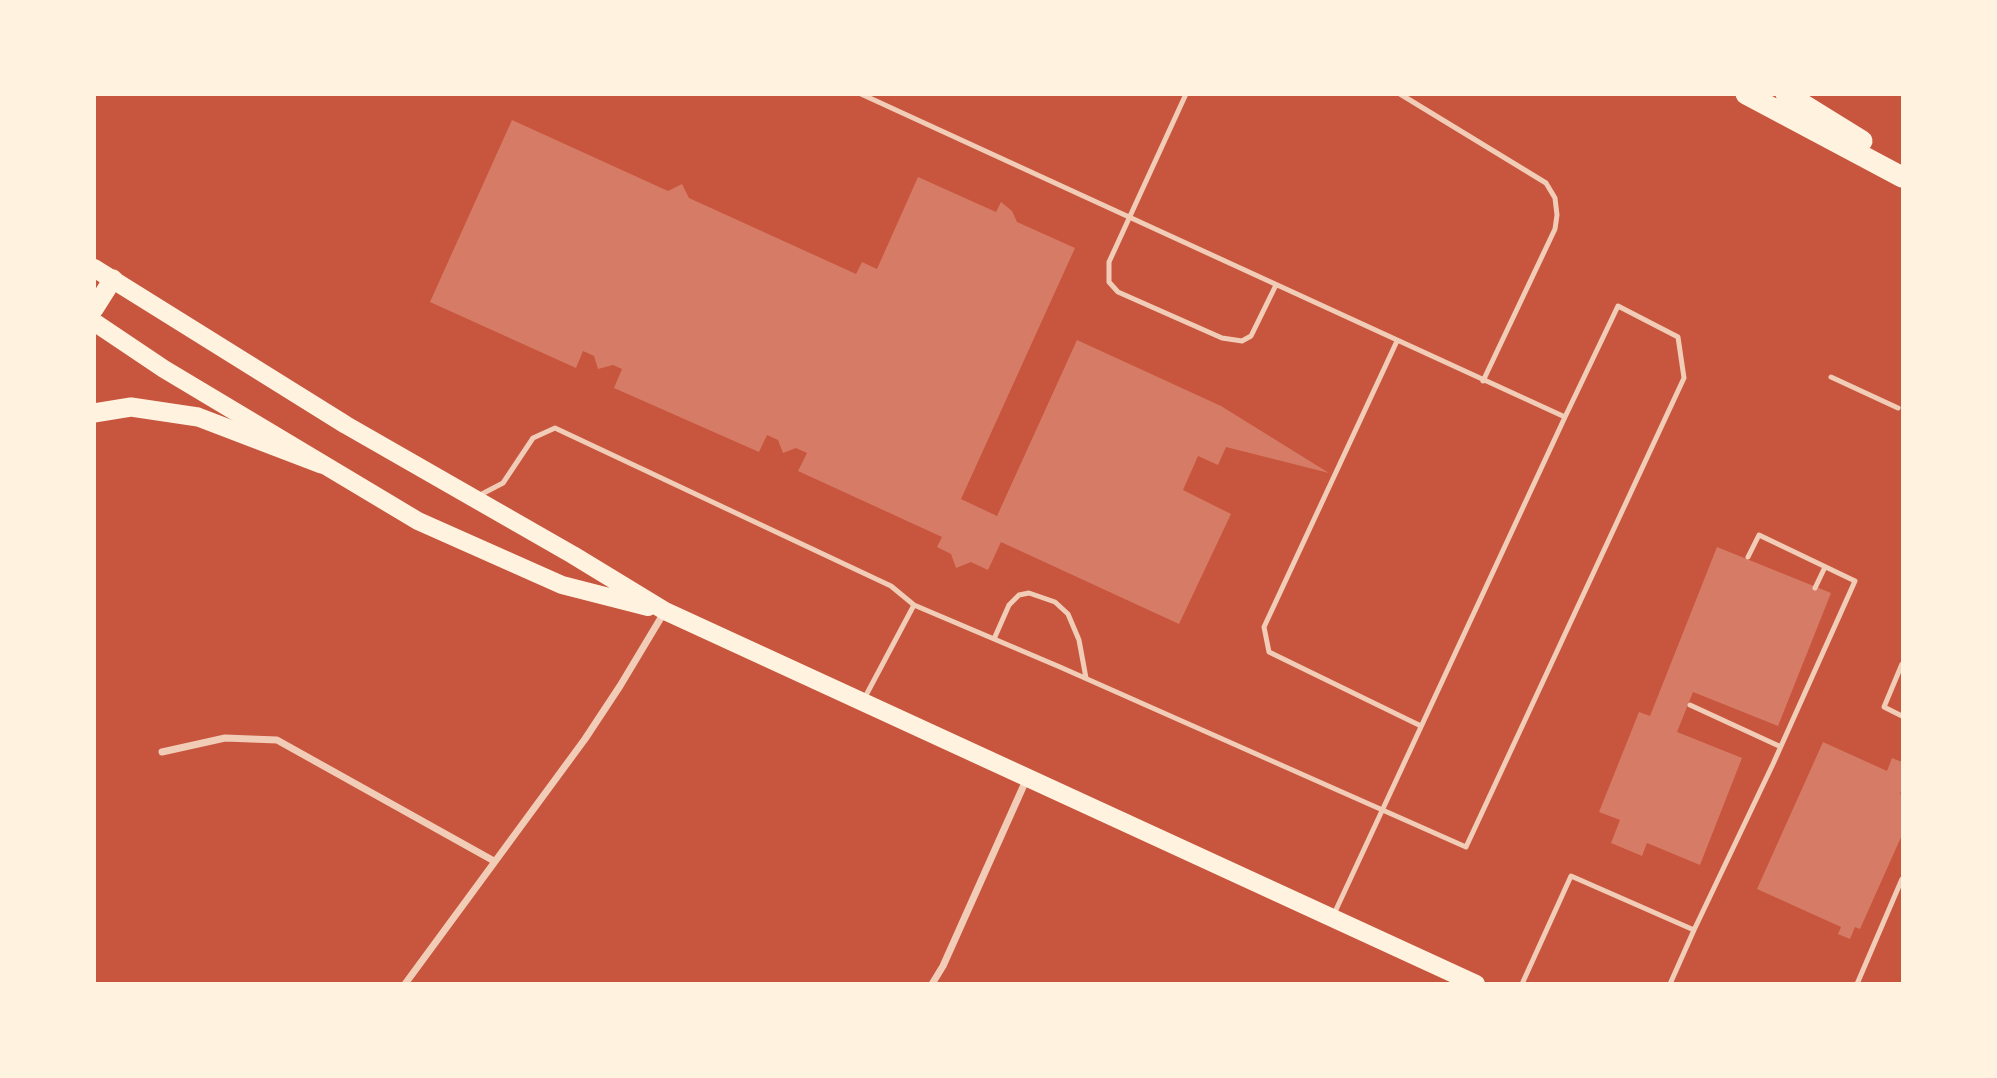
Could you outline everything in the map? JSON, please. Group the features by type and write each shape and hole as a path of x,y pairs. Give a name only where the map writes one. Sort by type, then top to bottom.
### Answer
{"highway":[{"path":"1746,94 1902,177"},
{"path":"1786,94 1902,166"},
{"path":"94,309 113,279"},
{"path":"94,413 131,407 198,417 321,464"}],"main road":[{"path":"94,268 346,425 665,611 1476,984"},
{"path":"94,322 163,369 418,521 562,586 665,611"}],"street":[{"path":"405,984 585,738 665,611"},
{"path":"162,752 225,738 276,740 494,861"},
{"path":"932,984 943,966 1027,777"}],"lane":[{"path":"861,94 1565,417"},
{"path":"1186,94 1109,262 1109,282 1118,292 1222,338 1242,341 1251,336 1276,285"},
{"path":"1400,94 1546,183 1555,198 1558,215 1555,229 1483,381"},
{"path":"474,499 503,483 534,438 555,428 891,586 914,605 1086,678 1381,810 1466,848 1684,378 1678,337 1618,306 1381,810 1332,918"},
{"path":"1397,341 1264,627 1269,652 1421,726"},
{"path":"1831,377 1898,408"},
{"path":"1670,984 1856,581 1759,535 1748,557"},
{"path":"1815,588 1825,567"},
{"path":"994,639 1009,605 1019,594 1029,593 1055,602 1068,614 1079,640 1086,678"},
{"path":"862,701 914,605"},
{"path":"1902,664 1884,707 1902,716"},
{"path":"1690,705 1779,746"},
{"path":"1522,984 1572,876 1694,930"},
{"path":"1857,984 1902,879"}],"building":[{"path":"512,120 668,191 682,184 689,198 856,274 862,262 877,269 918,177 996,212 1001,202 1012,211 1017,222 1075,248 961,499 997,516 1077,340 1221,406 1329,473 1226,447 1218,465 1198,456 1183,490 1231,514 1179,624 1001,542 988,570 971,562 956,568 951,554 937,547 942,537 798,471 807,453 796,448 783,453 778,440 767,435 759,452 614,388 622,369 613,365 598,369 594,356 583,351 576,368 430,302"},
{"path":"1717,547 1831,593 1778,726 1693,692 1677,732 1742,758 1700,865 1647,843 1642,856 1611,843 1620,820 1599,812 1639,712 1650,716"},
{"path":"1823,742 1887,771 1892,758 1902,762 1902,835 1860,929 1855,927 1850,939 1838,934 1841,927 1757,889"}]}
